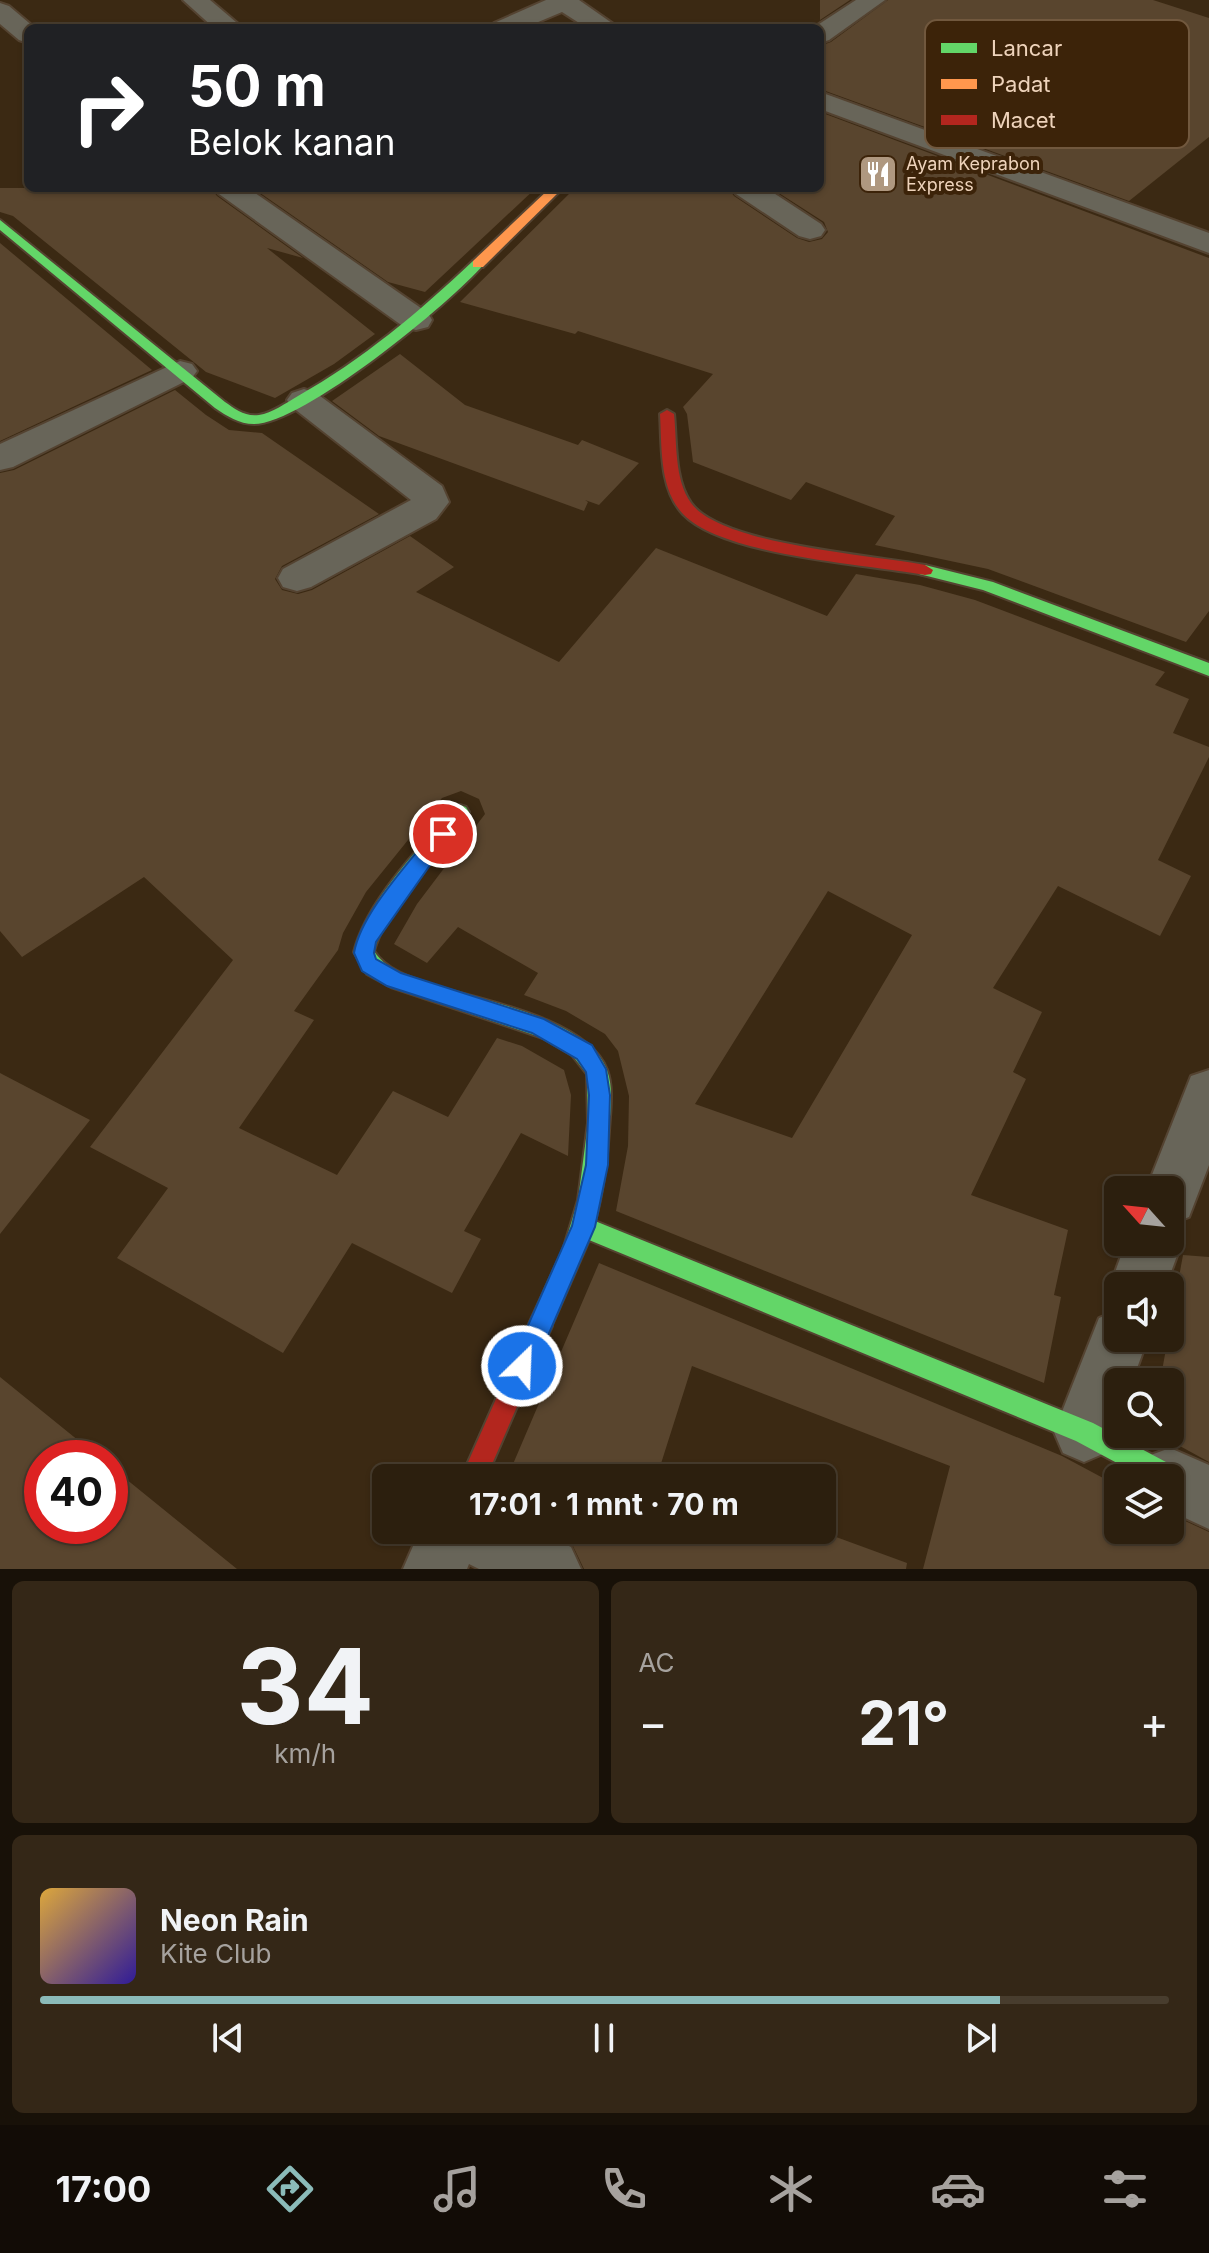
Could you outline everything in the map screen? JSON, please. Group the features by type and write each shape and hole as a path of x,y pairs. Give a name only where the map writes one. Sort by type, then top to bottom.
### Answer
{"street":[{"path":"195,0 225,24"},
{"path":"824,32 873,0"},
{"path":"512,24 564,1 599,24"},
{"path":"0,11 24,32"},
{"path":"824,101 925,139"},
{"path":"950,148 1209,244"},
{"path":"235,192 416,320"},
{"path":"0,224 242,419 266,419 304,400 357,366 416,320 553,192"},
{"path":"752,192 810,230"},
{"path":"0,459 180,371"},
{"path":"297,578 423,510 430,502 429,495 304,400"},
{"path":"667,414 675,483 688,510 713,529 758,541 921,569 987,586 1209,670"},
{"path":"460,812 394,897 366,940 364,953 369,965 394,980 537,1026 585,1052 596,1069 600,1095 597,1165 583,1227 479,1464"},
{"path":"1178,1176 1209,1093"},
{"path":"583,1227 1084,1432 1144,1464"},
{"path":"1084,1432 1114,1352"},
{"path":"1184,1485 1209,1498"},
{"path":"435,1569 445,1544"},
{"path":"495,1544 549,1569"}],"building":[{"path":"820,0 850,0 820,20"},
{"path":"888,0 1153,0 1209,18 1209,137 1129,201 983,148 1189,148 1189,20 925,20 925,127 824,90 824,45"},
{"path":"824,114 1209,258 1209,611 1186,642 988,569 875,545 895,516 806,482 791,500 693,462 687,414 683,407 713,374 578,331 575,334 460,302 571,192 731,192 797,238 809,242 822,239 828,232 824,222 777,192 824,192"},
{"path":"0,188 24,188 24,192 214,192 303,258 267,248 375,334 334,364 275,398 206,372 13,216 0,212"},
{"path":"259,192 532,192 425,292 388,282"},
{"path":"0,243 152,370 0,441"},
{"path":"400,354 465,405 578,445 582,440 639,463 599,505 585,500 588,502 584,511 379,436 332,401"},
{"path":"175,390 229,430 262,433 379,514 282,566 275,579 282,590 298,594 312,590 410,536 454,567 416,592 559,662 656,548 827,616 856,574 920,585 975,600 1165,672 1155,685 1189,699 1173,733 1209,747 1209,757 1158,860 1191,876 1160,936 1058,886 993,988 1042,1012 1013,1072 1026,1079 971,1195 1068,1230 1054,1295 1061,1297 1044,1383 616,1211 628,1146 629,1096 618,1051 605,1034 566,1011 524,995 538,973 458,927 427,963 394,944 417,904 485,814 479,799 461,791 442,798 366,892 343,933 338,950 294,1011 314,1020 239,1128 337,1175 393,1091 448,1117 497,1038 522,1046 564,1070 571,1095 568,1156 521,1133 464,1231 481,1239 452,1293 352,1243 283,1353 117,1258 168,1188 90,1147 233,960 144,877 22,957 0,931 0,473 14,470","holes":["828,891 912,935 792,1138 695,1104"]},
{"path":"0,1073 90,1120 0,1234"},
{"path":"1184,1255 1209,1257 1209,1462 1184,1448 1184,1368 1163,1368 1165,1352 1184,1352 1184,1272 1180,1272"},
{"path":"599,1263 1062,1456 1104,1478 1104,1544 1184,1544 1184,1520 1209,1532 1209,1569 923,1569 950,1466 692,1366 661,1464 513,1464"},
{"path":"0,1377 78,1440 24,1440 24,1544 128,1544 128,1481 237,1569 0,1569"},
{"path":"836,1537 907,1563 906,1569 584,1569 572,1544 836,1544"}],"traffic: fast":[{"path":"0,224 220,405 234,414 254,420 278,413 306,398 358,364 408,327 478,264"},
{"path":"925,570 987,586 1209,670"},
{"path":"460,812 389,903 367,940 364,952 374,968 398,981 550,1032 579,1049 596,1069 600,1110 589,1200 574,1250 540,1326"},
{"path":"583,1227 1084,1432 1144,1464"}],"traffic: slow":[{"path":"478,264 553,192"}],"traffic: jam":[{"path":"667,414 671,464 677,489 688,510 705,523 763,543 925,570"},
{"path":"479,1464 540,1326"}],"place":[{"name":"Ayam Keprabon Express","path":"878,174"}],"route":[{"path":"443,834 394,897 366,940 364,953 369,965 394,980 537,1026 561,1038 585,1052 596,1069 600,1095 597,1165 583,1227 522,1366"}]}
